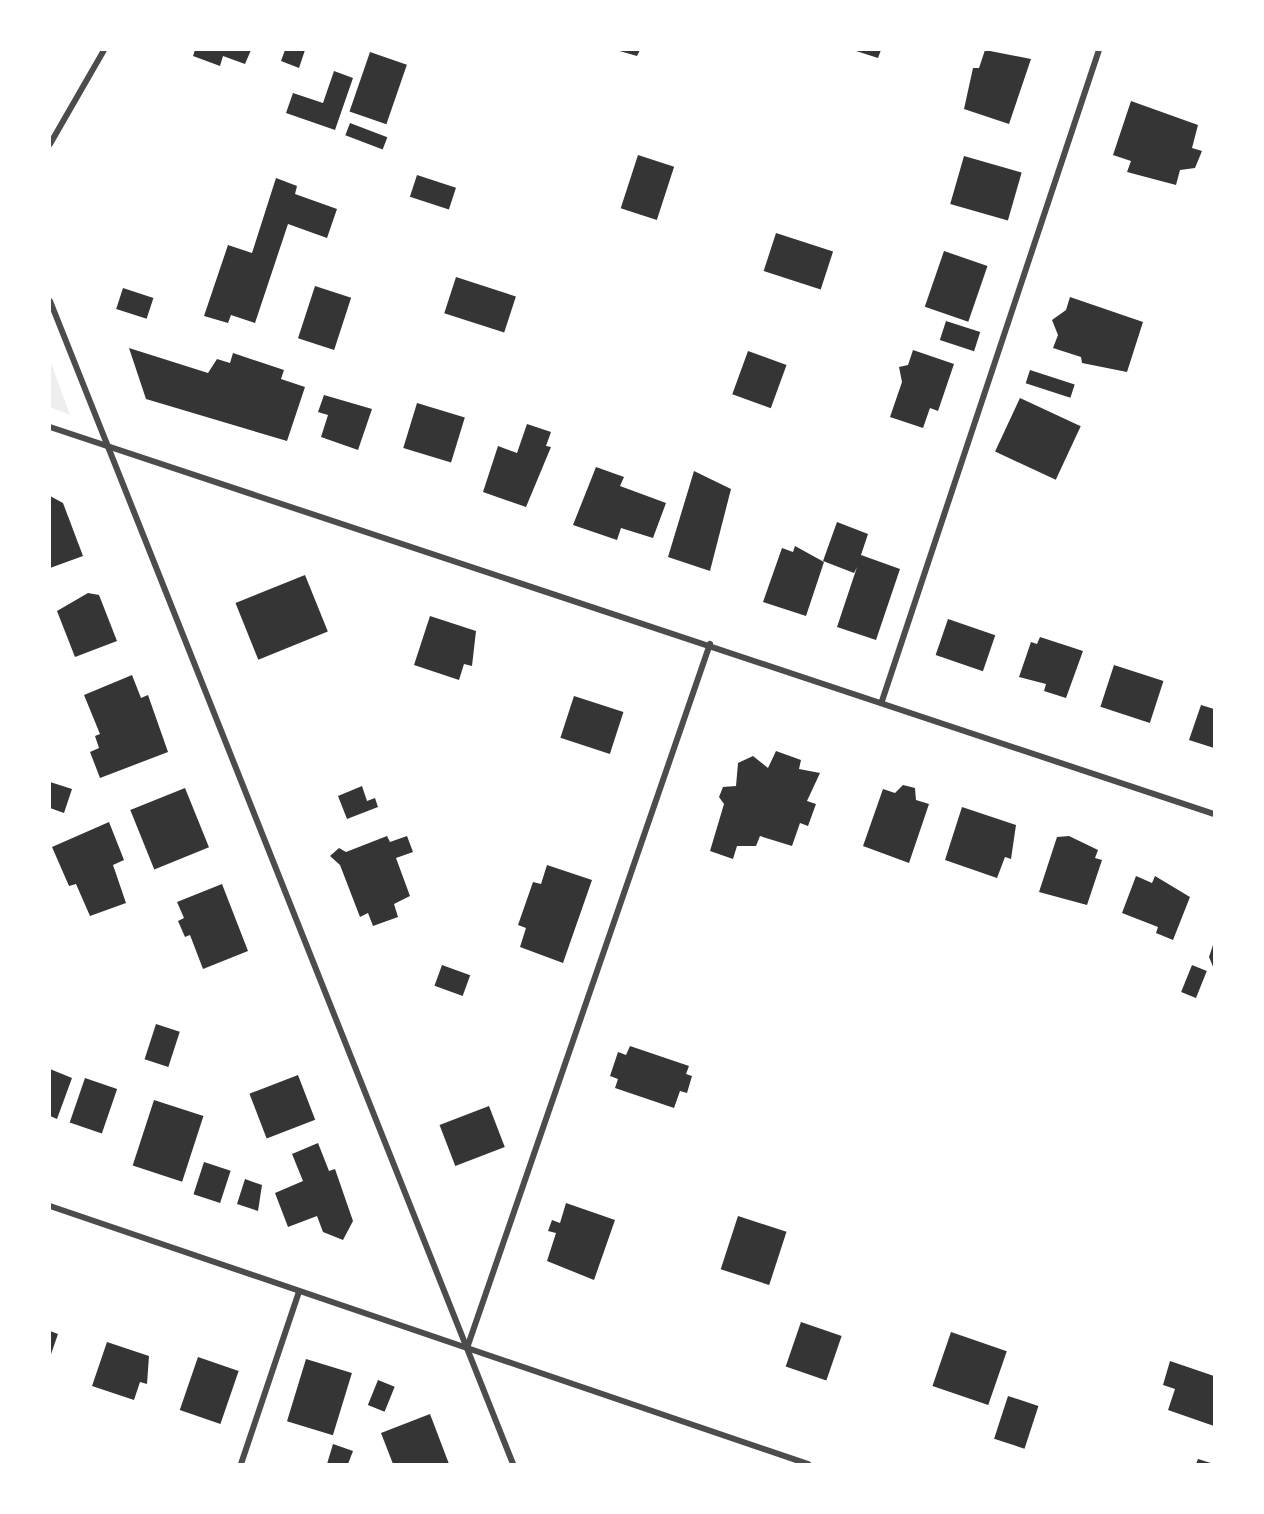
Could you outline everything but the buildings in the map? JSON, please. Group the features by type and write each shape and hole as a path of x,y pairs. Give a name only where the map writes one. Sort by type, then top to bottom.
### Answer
{"street":[{"path":"50,144 104,50"},
{"path":"882,701 1100,50"},
{"path":"50,301 102,443 513,1464"},
{"path":"50,427 882,701 1215,814"},
{"path":"467,1348 710,644"},
{"path":"50,1206 808,1464"},
{"path":"241,1464 299,1292"}],"shaded area":[{"path":"50,360 70,415 50,407"}]}
